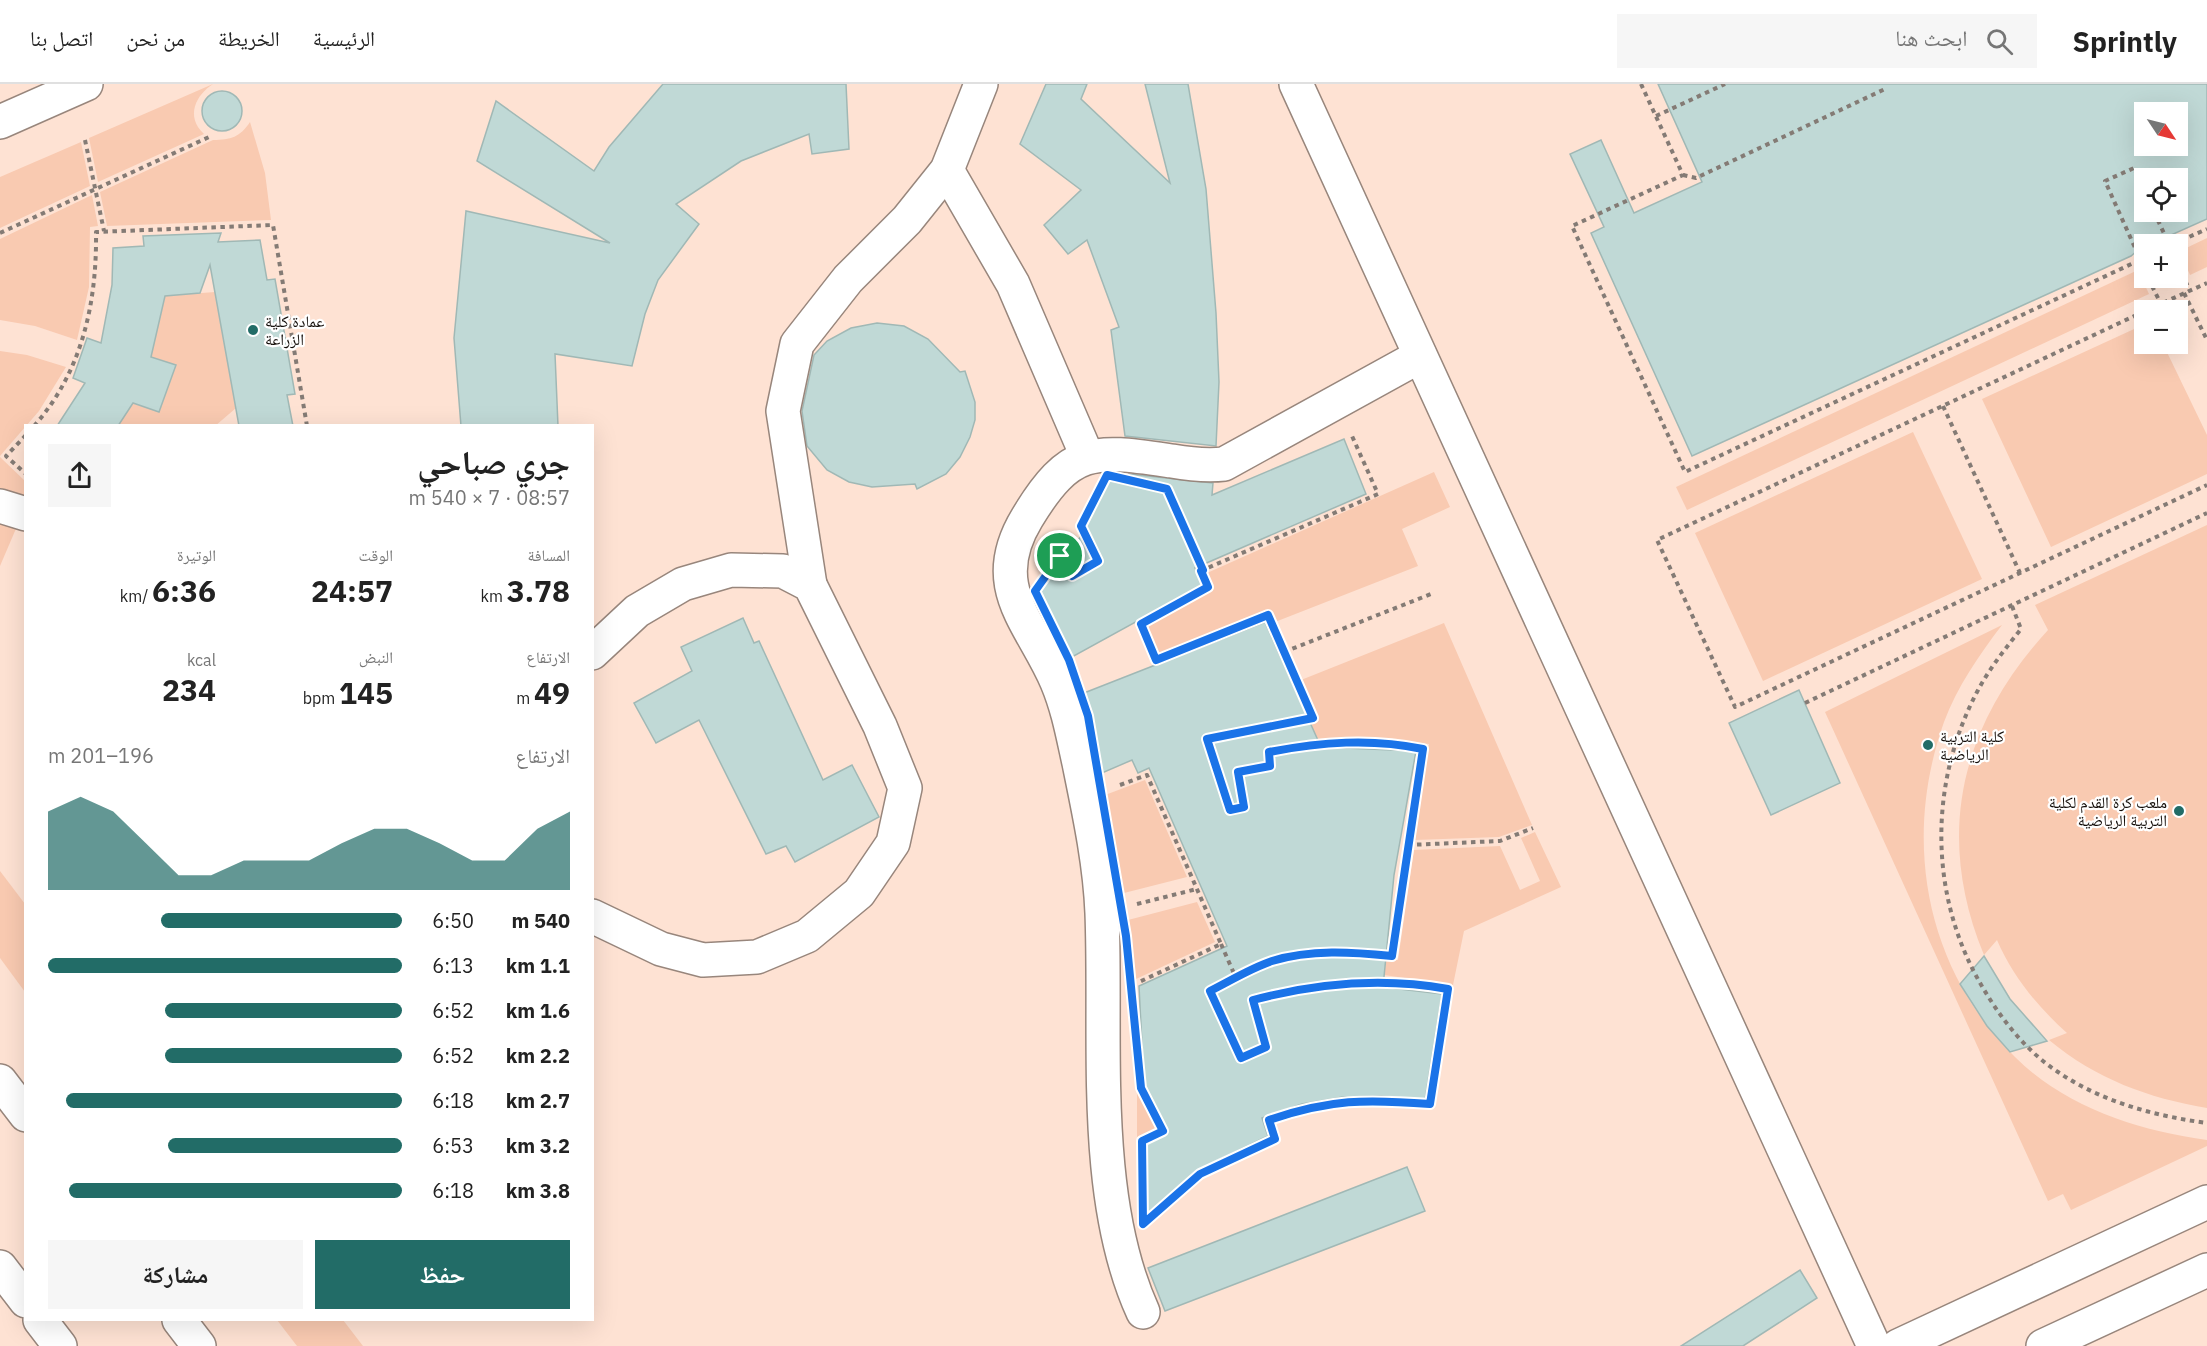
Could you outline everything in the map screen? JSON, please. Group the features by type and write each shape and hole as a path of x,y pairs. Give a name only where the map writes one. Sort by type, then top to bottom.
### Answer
{"street":[{"path":"0,122 86,84"},
{"path":"594,917 661,949 704,960 757,957 807,936 859,893 893,843 904,788 880,726 810,585 783,411 797,344 848,279 907,220 947,170 981,84"},
{"path":"1296,84 1874,1346"},
{"path":"947,170 1014,284 1087,456"},
{"path":"1143,1312 1130,1284 1120,1252 1114,1214 1103,1058 1102,910 1090,826 1068,714 1057,682 1015,602 1010,571 1015,544 1026,520 1046,490 1068,467 1087,456 1107,453 1192,464 1224,464 1420,356"},
{"path":"0,506 24,513"},
{"path":"594,651 637,611 682,584 731,570 783,571 810,585"},
{"path":"0,1081 24,1112"},
{"path":"1898,1346 2207,1202"},
{"path":"0,1267 24,1298"},
{"path":"2043,1346 2207,1270"},
{"path":"41,1321 60,1346"},
{"path":"180,1321 199,1346"}],"path":[{"path":"1641,84 1683,175"},
{"path":"1656,116 1725,84"},
{"path":"1885,89 1696,178 1683,175 1572,226 1685,472 2134,263"},
{"path":"0,233 209,137"},
{"path":"85,140 104,231"},
{"path":"2134,168 2105,181 2134,246"},
{"path":"35,424 68,378 85,334 94,288 96,232 273,225 307,424"},
{"path":"2188,237 2207,229"},
{"path":"2169,300 2207,283"},
{"path":"2188,287 2190,291"},
{"path":"2184,293 2207,340"},
{"path":"2134,317 1657,540 1735,707 2207,485"},
{"path":"1943,406 2020,573"},
{"path":"1203,570 1377,494 1352,436"},
{"path":"24,437 6,456 24,472"},
{"path":"1041,582 1060,556 1072,576 1098,561 1081,526 1102,485"},
{"path":"1150,1216 1200,1174 1275,1139 1269,1120 1302,1109 1366,1099 1430,1104 1448,989 1415,983 1384,981 1300,988 1253,1000 1266,1047 1241,1058 1210,991 1272,961 1314,953 1351,952 1392,956 1423,749 1360,741 1320,743 1269,752 1270,766 1238,772 1244,807 1230,810 1207,739 1313,718 1268,615 1156,660 1141,624 1208,587 1201,571 1203,570 1167,489"},
{"path":"1805,703 2207,513"},
{"path":"1284,652 1431,594"},
{"path":"2012,606 2021,629 1977,692 1961,727 1950,767 1943,806 1941,844 1943,883 1953,925 1972,970 1997,1012 2027,1047 2057,1072 2088,1090 2130,1106 2207,1124"},
{"path":"1109,789 1147,775 1236,978"},
{"path":"1408,845 1500,841 1533,828"},
{"path":"1132,905 1197,889"},
{"path":"1131,986 1221,944"},
{"path":"1140,1078 1141,1088 1163,1131 1142,1141 1142,1153"}],"shaded area":[{"path":"0,84 2207,84 2207,1346 0,1346"},
{"path":"213,84 202,94 195,106 195,120 204,134 98,182 89,138"},
{"path":"250,122 265,173 271,220 107,226 100,192 213,140 234,137"},
{"path":"81,142 90,186 0,228 0,177"},
{"path":"92,195 98,226 90,227 89,287 77,340 35,326 0,320 0,239"},
{"path":"2207,238 2207,267 2190,275 2188,270 2188,247"},
{"path":"2134,272 2134,288 2146,288 2149,294 1687,510 1676,487"},
{"path":"215,292 236,408 217,424 119,424 132,403 159,412 175,366 149,357 162,296"},
{"path":"2134,329 2134,354 2168,354 2207,435 2207,474 2051,547 1982,399"},
{"path":"0,351 27,355 66,367 39,411 28,424 24,424 24,428 0,456"},
{"path":"1913,432 1982,579 1763,681 1695,533"},
{"path":"0,457 24,480 24,496 0,490"},
{"path":"1434,472 1450,507 1402,529 1418,566 1275,622 1269,610 1159,653 1147,626 1214,589 1207,573"},
{"path":"0,519 18,524 0,566"},
{"path":"2207,525 2207,1108 2164,1099 2124,1085 2085,1066 2049,1040 2067,1033 2027,991 2003,954 1997,940 1984,955 1969,910 1961,867 1959,824 1965,783 1976,743 1994,704 2018,666 2048,630 2035,605"},
{"path":"1444,623 1532,825 1499,837 1415,840 1429,744 1361,737 1319,739 1265,749 1211,743 1319,721 1301,680"},
{"path":"2002,625 1955,696 1944,722 1931,767 1925,812 1924,856 1930,900 1942,943 1960,984 1984,1022 2015,1057 2035,1075 2080,1103 2104,1114 2155,1130 2207,1140 2207,1146 2071,1210 2063,1194 2048,1201 1825,712"},
{"path":"1145,780 1187,877 1124,893 1105,795"},
{"path":"1535,832 1561,887 1464,931 1453,985 1384,975 1347,957 1398,960 1414,850 1500,846 1520,890 1540,881 1521,838"},
{"path":"0,871 24,903 24,991 0,958"},
{"path":"1197,902 1215,942 1134,980 1128,920"},
{"path":"1137,1086 1158,1129 1137,1138"},
{"path":"278,1321 344,1321 363,1346 297,1346"}],"building":[{"path":"663,84 846,84 849,149 812,154 809,134 741,161 676,204 699,224 658,280 645,314 632,366 555,354 558,424 461,424 454,338 466,211 610,243 477,161 496,101 594,171 609,147"},
{"path":"1046,84 1087,84 1081,99 1170,183 1145,84 1188,84 1206,189 1216,313 1219,382 1216,446 1125,436 1111,330 1119,327 1087,240 1068,254 1044,225 1081,190 1020,144"},
{"path":"1658,84 2207,84 2207,219 2173,234 2134,234 2134,253 2131,256 1692,456 1591,233 1604,227 1570,154 1601,140 1634,213 1702,182"},
{"path":"222,91 236,97 242,111 236,125 222,131 208,125 202,111 208,97"},
{"name":"عمادة كلية الزراعة","path":"221,233 218,242 260,240 267,280 275,279 295,394 287,395 293,424 239,424 210,265 200,293 165,296 151,357 176,365 159,412 133,403 119,424 58,424 85,383 73,378 87,338 101,343 112,285 113,248 144,246 143,236"},
{"path":"877,323 904,326 928,339 960,372 965,371 975,402 975,420 960,457 946,474 917,489 915,484 872,487 849,482 827,470 807,446 802,411 814,355 827,341 851,328"},
{"path":"1344,439 1366,494 1195,568 1203,585 1072,657 1039,590 1086,530 1084,526 1108,479 1130,484 1129,474 1213,483 1212,495"},
{"path":"743,618 754,643 759,641 823,780 852,765 879,817 795,862 786,846 766,854 699,720 656,743 634,703 692,671 681,647"},
{"path":"1265,622 1321,747 1416,751 1394,875 1383,987 1442,994 1425,1100 1381,1096 1343,1097 1302,1104 1262,1118 1268,1136 1198,1170 1146,1216 1146,1144 1167,1134 1144,1085 1139,986 1227,946 1149,768 1138,773 1132,760 1102,773 1092,715 1084,693"},
{"path":"1799,690 1840,783 1771,815 1729,723"},
{"path":"1984,956 2010,999 2047,1041 2010,1052 1987,1026 1960,984"},
{"path":"1407,1167 1425,1211 1165,1311 1148,1268"},
{"path":"1800,1270 1817,1298 1743,1346 1681,1346"}],"place":[{"name":"عمادة كلية الزراعة","path":"253,330"},
{"name":"كلية التربية الرياضية","path":"1928,745"},
{"name":"ملعب كرة القدم لكلية التربية الرياضية","path":"2179,811"}],"route":[{"path":"1107,475 1167,489 1203,570 1201,571 1208,587 1141,624 1156,660 1268,615 1313,718 1207,739 1230,810 1244,807 1238,772 1270,766 1269,752 1320,743 1360,741 1423,749 1392,956 1351,952 1314,953 1272,961 1210,991 1241,1058 1266,1047 1253,1000 1300,988 1384,981 1415,983 1448,989 1430,1104 1366,1099 1302,1109 1269,1120 1275,1139 1227,1159 1200,1174 1182,1187 1143,1224 1142,1141 1163,1131 1141,1088 1126,936 1088,716 1069,660 1035,591 1060,556 1072,576 1098,561 1081,526 1107,475"}]}
